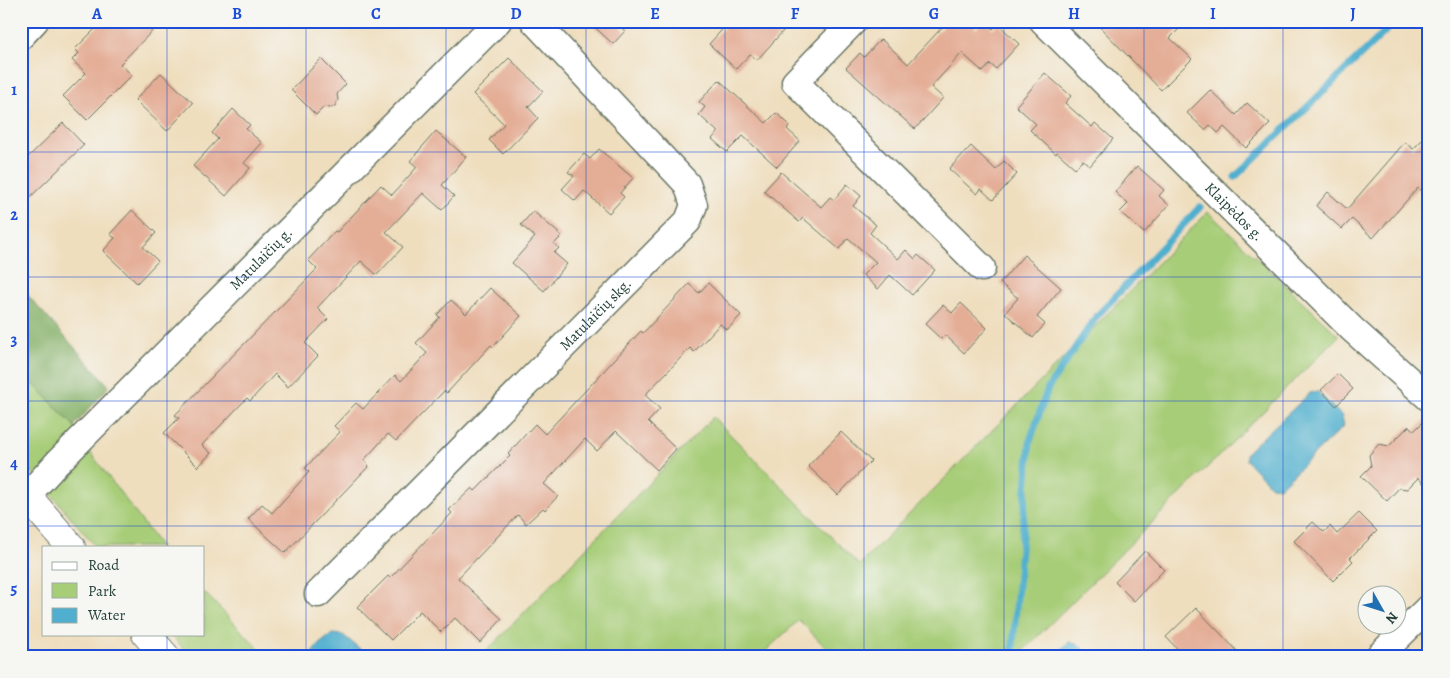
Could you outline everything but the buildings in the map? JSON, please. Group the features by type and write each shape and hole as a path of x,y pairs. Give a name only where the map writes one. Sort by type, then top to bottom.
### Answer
{"main road":[{"path":"23,496 70,546"},
{"path":"148,636 166,657"}],"street":[{"path":"21,36 35,21"},
{"name":"Matulaičių g.","path":"23,496 498,21"},
{"name":"Matulaičių skg.","path":"318,594 688,221 694,205 687,184 534,21"},
{"path":"854,21 795,82 982,268"},
{"name":"Klaipėdos g.","path":"1043,21 1352,329 1429,398"},
{"path":"1378,657 1429,607"}],"green space":[{"path":"1208,212 1339,336 1017,657 835,657 799,620 759,657 481,657 713,417 859,565"},
{"path":"21,288 109,386 74,426 21,371"},
{"path":"21,371 74,426 90,452 160,546 95,546 21,459"},
{"path":"205,593 267,657 190,657 173,636 205,636"}],"water":[{"path":"1317,391 1342,416 1344,426 1280,487 1271,486 1246,460 1246,453 1310,393"},
{"path":"332,634 343,635 370,657 309,657 318,645"},
{"path":"1069,642 1079,645 1091,657 1053,657"}],"waterway":[{"path":"1235,177 1396,21"},
{"path":"1012,657 1030,441 1048,388 1096,317 1200,207"},
{"path":"21,646 28,657"}]}
